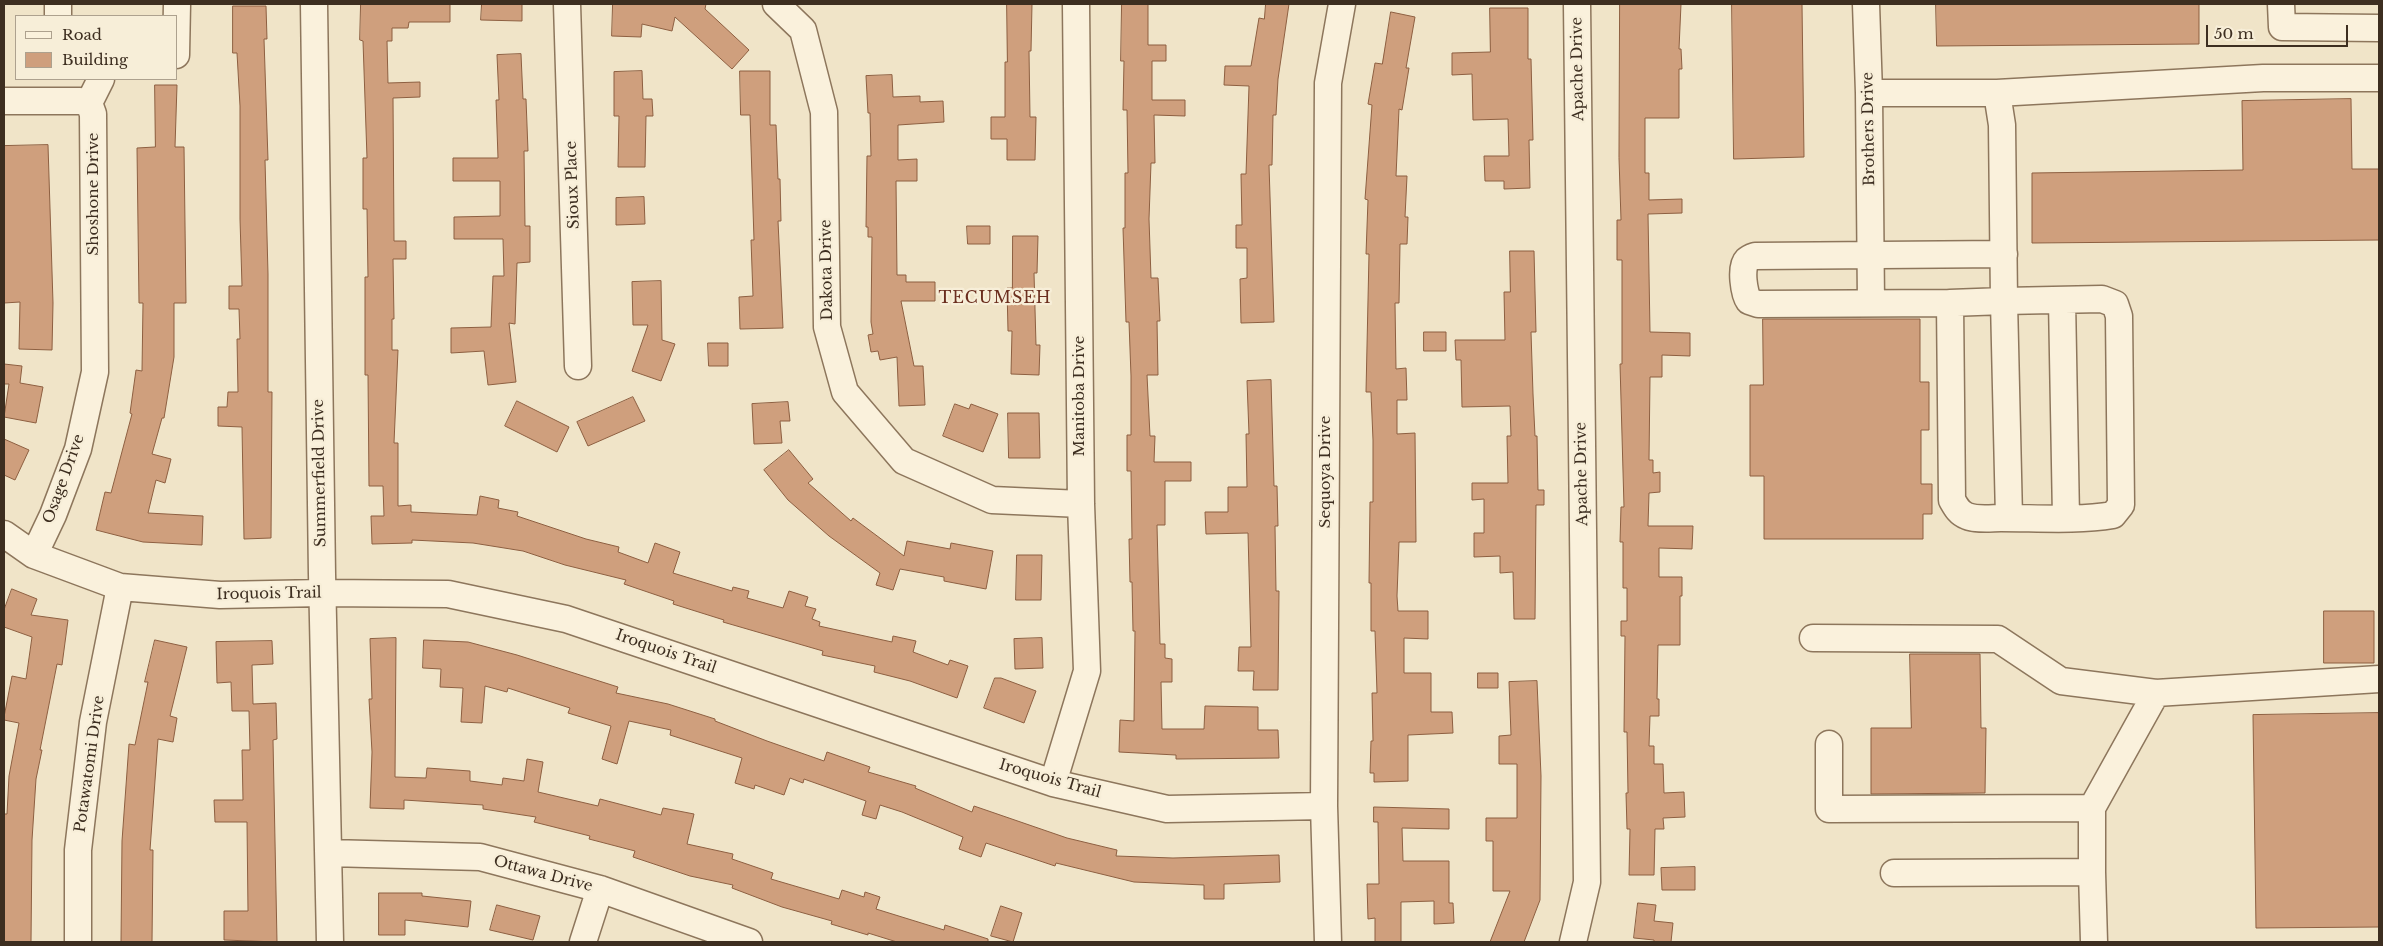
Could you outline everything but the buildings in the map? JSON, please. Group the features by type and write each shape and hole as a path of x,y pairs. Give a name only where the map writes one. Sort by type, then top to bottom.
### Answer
{"street":[{"name":"Summerfield Drive","path":"314,4 322,593 330,942"},
{"name":"Sioux Place","path":"567,4 578,366"},
{"name":"Dakota Drive","path":"776,4 803,30 824,112 827,327 845,392 904,461 992,500 1080,504"},
{"name":"Manitoba Drive","path":"1053,782 1087,671 1080,504 1076,4"},
{"name":"Sequoya Drive","path":"1328,942 1324,806 1328,83 1342,4"},
{"name":"Apache Drive","path":"1573,942 1587,882 1577,4"},
{"name":"Brothers Drive","path":"1866,4 1869,93 1871,303"},
{"path":"2281,4 2282,27 2379,28"},
{"path":"1869,93 1997,93 2263,78 2379,78"},
{"path":"4,101 60,89 89,103 100,80"},
{"path":"1997,93 2002,125 2008,518"},
{"name":"Shoshone Drive","path":"89,103 94,114 95,372"},
{"path":"1950,303 1952,500 1958,511 1969,518 2066,518 2113,515 2121,505 2119,316 2116,304 2102,299 1950,303 1758,304 1749,301 1744,294 1744,266 1747,260 1755,256 2004,254"},
{"path":"2062,300 2066,518"},
{"name":"Osage Drive","path":"34,555 53,515 78,448 95,372"},
{"name":"Iroquois Trail","path":"4,534 34,555 120,587 220,595 322,593 448,594 566,619 1053,782 1167,809 1324,806"},
{"name":"Potawatomi Drive","path":"78,942 78,850 94,722 120,587"},
{"path":"1813,638 1998,639 2061,681 2156,693 2379,679"},
{"path":"2094,942 2092,808 2156,693"},
{"path":"1829,744 1829,809 2092,808"},
{"name":"Ottawa Drive","path":"329,853 480,857 600,889 749,942"},
{"path":"1894,873 2092,872"},
{"path":"583,942 600,889"}],"district":[{"name":"TECUMSEH","path":"995,298"}]}
